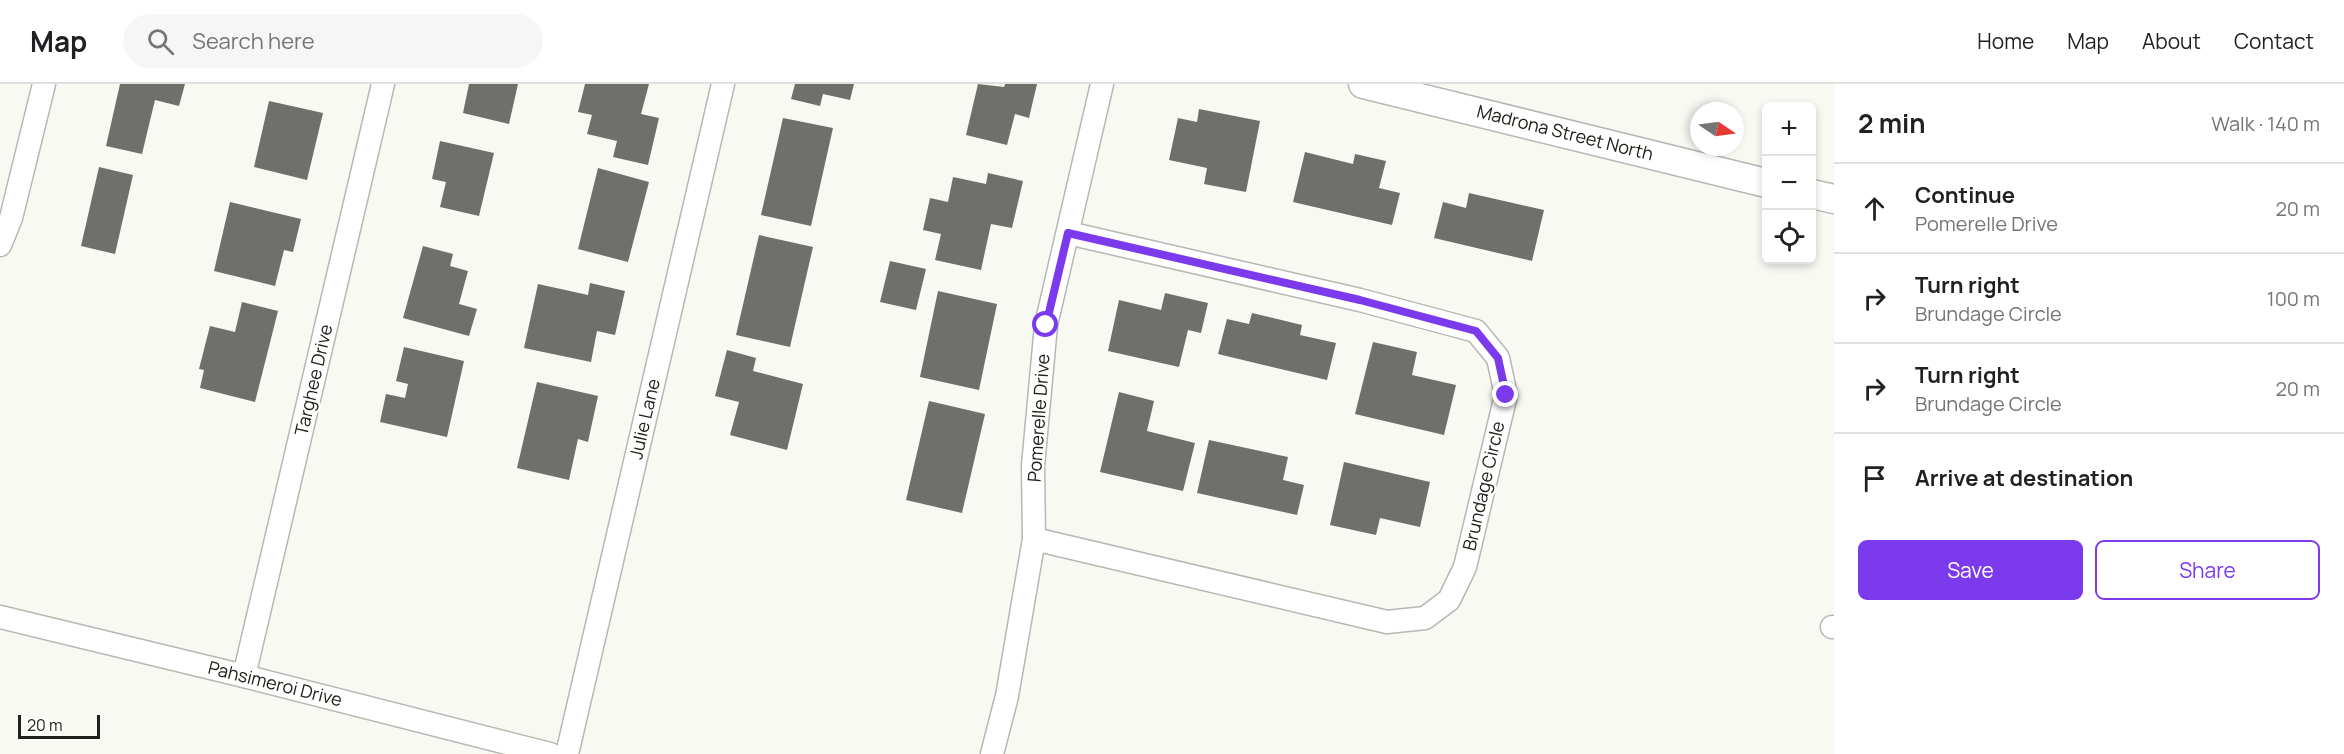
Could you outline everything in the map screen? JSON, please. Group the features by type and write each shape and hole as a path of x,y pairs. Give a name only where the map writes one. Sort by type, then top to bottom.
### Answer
{"street":[{"path":"0,245 11,218 44,84"},
{"name":"Targhee Drive","path":"244,676 383,84"},
{"name":"Julie Lane","path":"567,754 723,84"},
{"name":"Pomerelle Drive","path":"992,754 1007,696 1034,539 1034,466 1046,325 1102,84"},
{"name":"Madrona Street North","path":"1363,84 1762,182"},
{"path":"1816,195 1834,199"},
{"name":"Brundage Circle","path":"1034,539 1387,622 1425,618 1449,600 1465,567 1506,395 1498,358 1476,331 1360,300 1068,233"},
{"name":"Pahsimeroi Drive","path":"0,617 550,754"}],"building":[{"path":"120,84 185,84 179,106 155,100 142,154 106,146"},
{"path":"469,84 518,84 509,124 463,113"},
{"path":"585,84 649,84 641,114 659,118 648,165 613,157 617,141 587,134 592,115 578,112"},
{"path":"795,84 854,84 850,100 823,94 820,106 791,99"},
{"path":"978,84 1004,87 1005,84 1037,84 1029,118 1015,114 1007,145 966,135"},
{"path":"269,101 323,113 307,180 254,167"},
{"path":"1199,109 1260,121 1246,192 1204,184 1207,168 1169,160 1178,118 1197,122"},
{"path":"783,118 833,128 811,226 761,215"},
{"path":"440,141 494,153 479,216 440,207 446,182 432,179"},
{"path":"1305,152 1353,164 1355,154 1386,161 1379,188 1400,193 1392,225 1293,202"},
{"path":"99,167 133,175 115,254 81,246"},
{"path":"598,168 649,182 628,262 578,249"},
{"path":"988,173 1023,181 1012,228 991,224 981,270 935,260 941,234 923,230 930,198 948,202 953,177 986,184"},
{"path":"1469,193 1544,210 1532,261 1434,238 1443,202 1466,208"},
{"path":"230,202 301,219 293,252 284,250 275,286 214,271"},
{"path":"759,235 813,247 790,347 736,335"},
{"path":"423,246 453,254 450,266 468,271 459,304 477,309 469,336 403,318"},
{"path":"890,261 926,269 916,310 880,302"},
{"path":"590,283 625,291 615,335 597,331 591,362 524,348 538,284 588,295"},
{"path":"938,291 997,304 979,390 920,377"},
{"path":"1165,293 1208,303 1201,333 1188,330 1179,367 1108,351 1119,300 1161,310"},
{"path":"242,302 278,311 255,402 200,388 204,370 199,369 210,326 235,332"},
{"path":"1252,313 1302,325 1300,335 1336,343 1327,380 1218,354 1227,319 1249,324"},
{"path":"1373,342 1417,352 1412,375 1456,385 1444,435 1355,414"},
{"path":"404,347 464,361 447,437 380,422 386,394 405,398 408,384 396,381"},
{"path":"727,350 756,358 753,371 803,384 787,450 730,435 739,402 715,396"},
{"path":"537,382 598,396 588,442 578,439 569,480 517,468"},
{"path":"1119,392 1154,401 1147,431 1195,443 1183,491 1100,472"},
{"path":"929,401 985,414 962,513 906,500"},
{"path":"1209,440 1288,457 1283,480 1304,485 1297,515 1197,493"},
{"path":"1344,462 1430,482 1420,527 1380,518 1376,535 1330,525"}],"route":[{"path":"1046,325 1068,233 1360,300 1476,331 1498,358 1506,395"}]}
